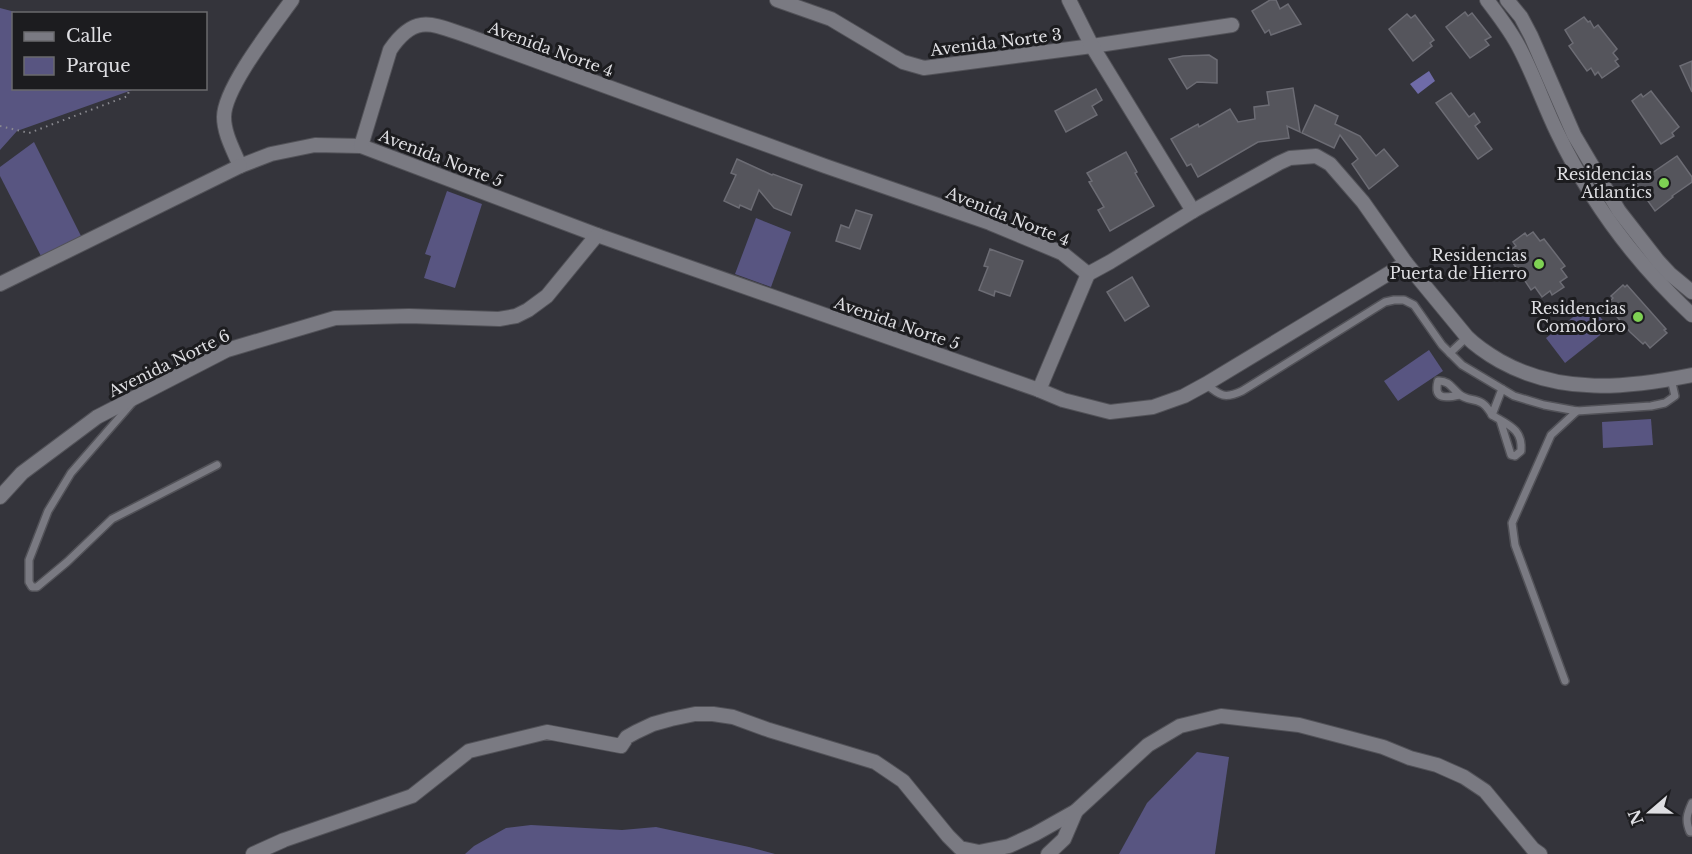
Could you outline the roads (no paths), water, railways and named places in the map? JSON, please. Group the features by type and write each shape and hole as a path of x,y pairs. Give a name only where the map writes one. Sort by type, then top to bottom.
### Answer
{"street":[{"path":"240,166 227,134 224,118 226,102 244,69 292,0"},
{"name":"Avenida Norte 3","path":"777,0 831,19 903,62 924,68 1232,25"},
{"path":"1069,0 1092,46 1193,212"},
{"path":"1487,0 1519,47 1557,132 1594,199 1640,261 1692,315"},
{"path":"1508,0 1521,17 1531,36 1574,135 1619,211 1658,261 1692,292"},
{"name":"Avenida Norte 4","path":"361,146 379,81 390,50 398,37 423,24 438,26 990,223 1062,253 1088,274"},
{"path":"0,284 240,166 271,154 315,145 361,146"},
{"name":"Avenida Norte 5","path":"361,146 597,236 1063,400 1110,412 1153,407 1184,396 1406,263"},
{"path":"1039,390 1088,274 1290,158 1316,156 1330,164 1363,202 1406,263 1467,337 1489,354 1519,371 1564,384 1618,386 1692,375"},
{"name":"Avenida Norte 6","path":"0,497 22,473 97,417 227,350 335,318 409,316 499,319 516,316 547,296 597,236"},
{"path":"253,854 284,840 412,796 469,751 547,732 621,746 627,737 653,724 695,714 733,717 875,762 903,781 960,848 979,852 1009,846 1076,811 1148,745 1180,726 1221,716 1299,725 1383,747 1410,758 1437,765 1464,777 1485,791 1533,849 1540,854"},
{"path":"1048,854 1064,839 1076,811"},
{"path":"948,836 950,854"}],"lane":[{"path":"1206,384 1220,395 1230,397 1385,302 1394,300 1404,300 1414,305 1442,345 1462,364 1514,396 1544,405 1577,411 1651,406 1665,403 1674,396 1671,379"},
{"path":"1450,353 1467,337"},
{"path":"1492,415 1502,389"},
{"path":"1460,395 1485,405 1492,415 1515,429 1522,442 1521,451 1515,456 1511,455 1500,420"},
{"path":"137,396 71,473 48,511 29,560 29,582 32,587 37,587 67,562 112,519 217,465"},
{"path":"1565,681 1515,545 1512,523 1551,435 1577,411"},
{"path":"1692,803 1687,813 1686,823 1692,832"}],"place":[{"name":"Residencias Atlantics","path":"1664,183"},
{"name":"Residencias Puerta de Hierro","path":"1539,264"},
{"name":"Residencias Comodoro","path":"1638,317"}]}
